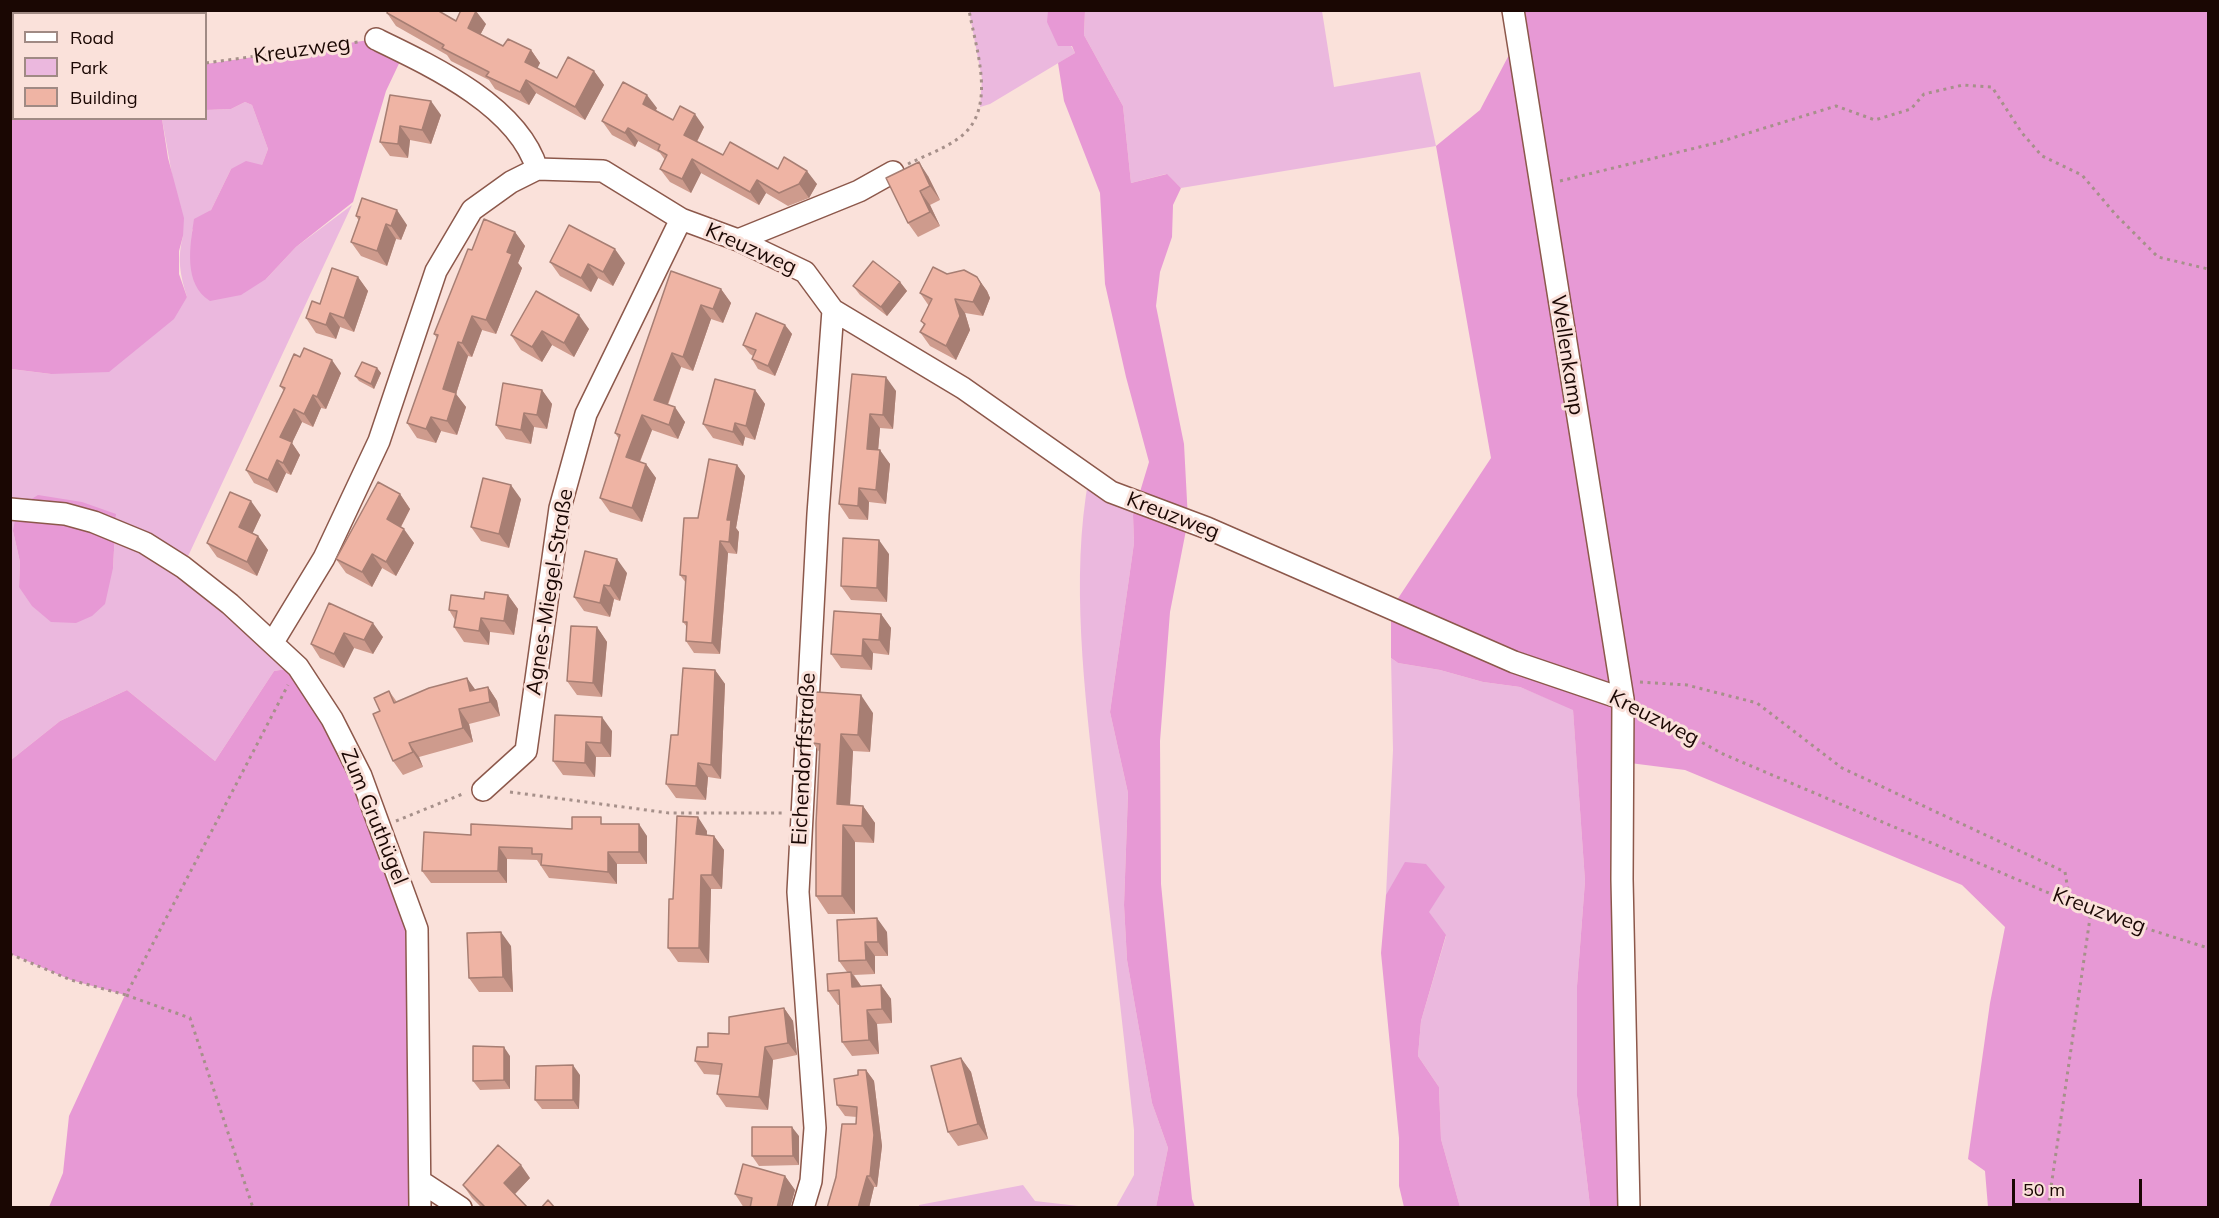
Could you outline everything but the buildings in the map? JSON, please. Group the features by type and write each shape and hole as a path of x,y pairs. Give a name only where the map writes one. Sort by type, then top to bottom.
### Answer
{"street":[{"name":"Wellenkamp","path":"1513,10 1621,690 1622,879 1629,1208"},
{"name":"Kreuzweg","path":"376,39 478,97 514,128 531,150 537,169 603,171 681,219 738,240 804,272 833,310 963,388 1111,492 1207,528 1514,662 1621,690"},
{"path":"273,642 324,558 379,441 436,271 472,210 511,182 537,169"},
{"path":"738,240 859,191 893,172"},
{"name":"Agnes-Miegel-Straße","path":"483,790 526,751 560,508 586,414 681,219"},
{"name":"Eichendorffstraße","path":"803,1208 811,1182 815,1128 798,892 818,514 833,310"},
{"name":"Zum Gruthügel","path":"10,509 65,514 94,522 145,543 202,582 273,642 298,667 337,729 361,776 417,929 420,1208"},
{"path":"420,1181 461,1208"}],"path":[{"path":"893,172 958,139 978,116 982,80 969,10"},
{"name":"Kreuzweg","path":"207,63 376,39"},
{"path":"1541,186 1716,142 1836,106 1875,120 1911,109 1924,94 1963,85 1992,87 2022,133 2042,156 2082,175 2116,215 2158,257 2208,269"},
{"path":"126,995 298,667"},
{"path":"1621,690 1687,685 1757,703 1842,768 2064,872 2070,902"},
{"name":"Kreuzweg","path":"1621,690 1723,754 2091,911 2208,948"},
{"path":"380,827 464,793 483,790 568,798 669,813 801,814"},
{"path":"2048,1208 2091,911"},
{"path":"10,954 71,980 126,995 190,1018 253,1208"}],"green space":[{"path":"969,11 1048,11 1054,31 1072,47 1075,53 990,104 980,107 982,79"},
{"path":"1085,11 1322,11 1334,87 1420,72 1436,146 1181,188 1166,174 1131,183 1123,106 1084,35"},
{"path":"245,102 252,105 268,149 262,165 231,169 211,210 192,230 191,266 266,279 296,247 352,205 183,567 298,667 274,671 215,761 127,690 60,721 11,760 11,369 51,374 187,297 180,266 183,236 162,120 207,120 207,110 231,109","holes":["116,514 113,568 19,587 20,562 13,531"]},
{"path":"1089,477 1137,501 1133,515 1134,543 1110,712 1128,793 1124,905 1127,960 1152,1103 1168,1148 1156,1207 1116,1207 1134,1175 1134,1130 1096,795 1081,636 1083,515"},
{"path":"1391,658 1398,663 1440,670 1483,682 1520,687 1573,709 1585,881 1577,986 1577,1096 1590,1206 1588,1207 1460,1207 1441,1139 1439,1087 1418,1056 1421,1021 1446,936 1386,895 1393,750"},
{"path":"1023,1185 1035,1201 1087,1207 919,1207 919,1205"}],"shaded area":[{"path":"1048,11 1085,11 1084,35 1123,106 1131,183 1167,174 1181,188 1173,205 1172,237 1160,272 1156,306 1184,444 1188,520 1170,612 1160,741 1161,884 1192,1199 1195,1207 1156,1207 1168,1148 1152,1103 1127,960 1124,905 1128,793 1110,712 1134,543 1133,515 1149,462 1126,377 1105,284 1100,193 1064,101 1058,63 1075,53 1072,46 1058,46 1047,22"},
{"path":"1504,11 2208,11 2208,1207 1988,1207 1985,1171 1968,1159 1990,1003 2005,927 1962,885 1685,770 1622,762 1629,1207 1590,1206 1577,1096 1577,986 1585,881 1573,710 1520,687 1483,682 1440,670 1398,663 1391,658 1391,609 1491,458 1436,146 1480,110 1510,53"},
{"path":"376,39 404,53 386,91 353,202 296,247 266,279 241,295 210,301 201,294 192,275 190,252 194,219 211,210 231,169 246,161 262,165 268,149 252,105 245,102 231,109 207,110 207,64"},
{"path":"12,77 12,120 162,120 168,158 184,218 179,251 179,274 187,297 174,319 109,372 51,374 11,369"},
{"path":"38,495 82,502 116,514 113,568 105,604 92,616 76,623 51,622 32,606 19,587 20,562 13,531 17,508"},
{"path":"298,667 332,719 417,929 420,1207 49,1207 63,1173 69,1116 125,995 71,980 11,954 11,760 60,721 127,690 215,761 274,671"},
{"path":"1405,862 1426,864 1445,887 1429,912 1446,935 1421,1021 1418,1056 1439,1087 1441,1139 1460,1207 1404,1207 1399,1186 1399,1138 1381,953 1386,895"}]}
